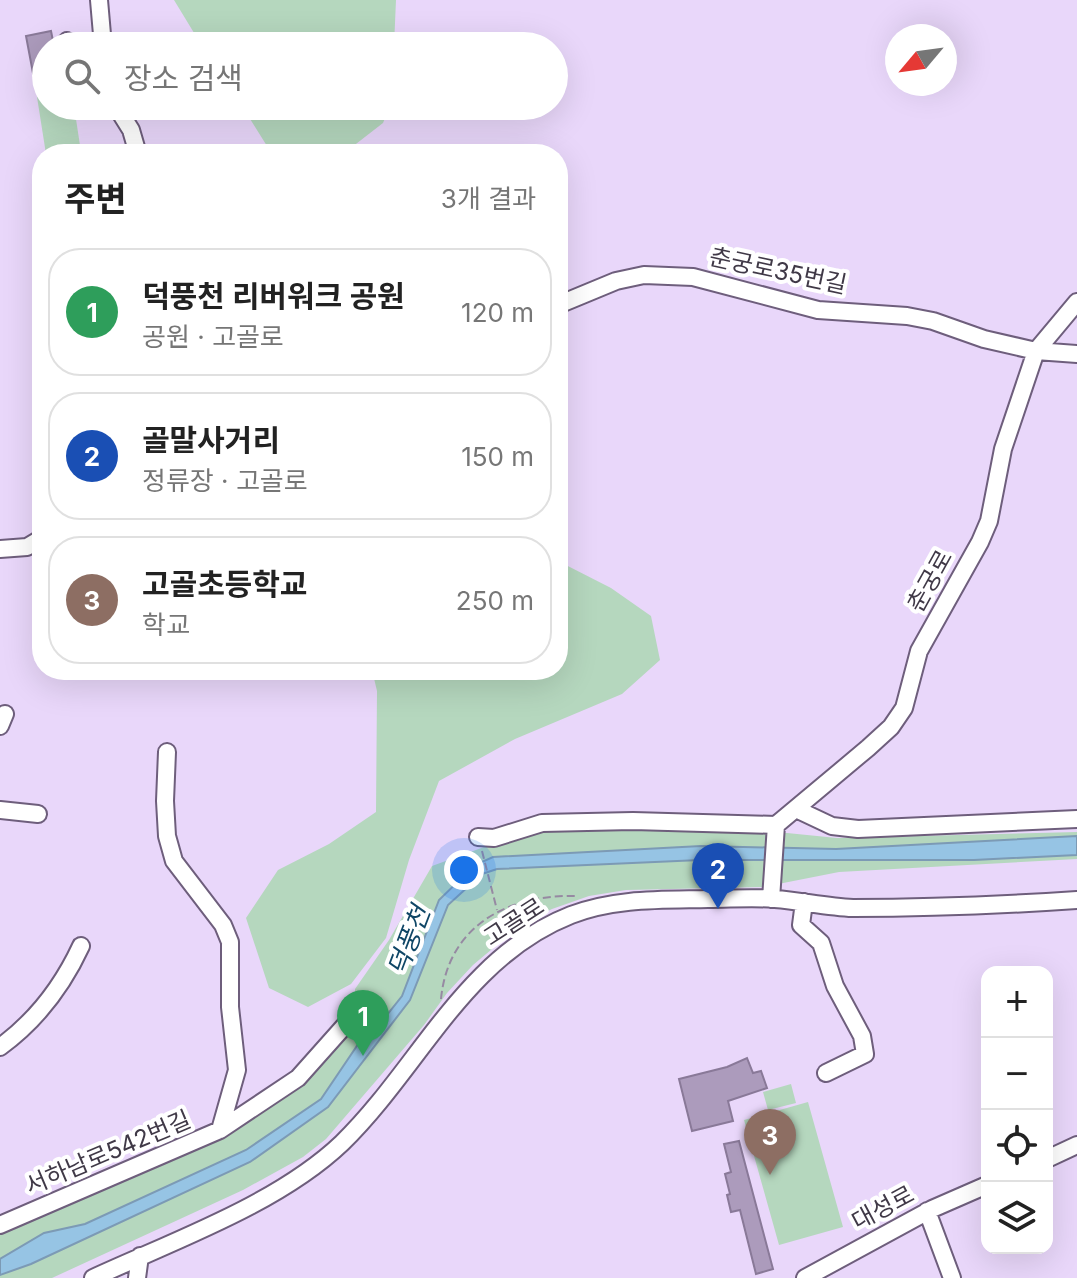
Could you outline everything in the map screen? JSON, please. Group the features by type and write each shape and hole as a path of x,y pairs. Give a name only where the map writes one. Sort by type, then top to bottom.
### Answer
{"street":[{"path":"99,0 102,32"},
{"path":"125,120 135,144"},
{"name":"춘궁로35번길","path":"568,301 616,281 644,275 693,277 818,310 907,316 933,321 984,339 1036,351"},
{"path":"1036,351 1077,302"},
{"path":"1036,351 1077,354"},
{"name":"춘궁로","path":"776,825 891,727 904,708 919,651 989,521 1003,449 1036,351"},
{"path":"0,549 32,544"},
{"name":"서하남로542번길","path":"0,1225 220,1130 237,1070 230,1007 230,942 223,925 174,861 166,824 167,752"},
{"path":"796,809 832,826 858,829 1077,819"},
{"path":"0,810 38,814"},
{"path":"478,837 494,838 542,823 633,821 776,825 771,899"},
{"name":"고골로","path":"93,1278 273,1192 312,1168 369,1114 485,970 541,928 574,914 631,900 771,899 850,908 1077,900"},
{"path":"804,902 801,925 821,943 835,986 865,1047 865,1054 855,1061 826,1073"},
{"path":"0,1047 43,1010 70,970 81,946"},
{"path":"220,1130 298,1078 347,1023"},
{"path":"1053,1156 1077,1145"},
{"name":"대성로","path":"805,1278 927,1211 981,1188"},
{"path":"927,1211 952,1278"},
{"path":"137,1278 140,1256"},
{"path":"110,1270 126,1278"}],"path":[{"path":"478,837 497,912"},
{"path":"442,1020 441,996 446,975 471,929 497,912 524,900 549,895 577,896"}],"green space":[{"path":"174,0 396,0 395,32 193,32"},
{"path":"41,120 76,120 80,144 44,144"},
{"path":"251,120 384,120 356,144 266,144"},
{"path":"568,566 611,588 651,616 660,660 622,694 515,739 439,781 409,860 386,938 351,984 308,1007 269,988 246,918 278,870 329,844 376,812 377,691 374,680 568,680"},
{"path":"557,826 767,831 837,838 1077,832 1077,859 839,872 763,887 626,890 589,896 552,909 523,923 473,965 326,1139 303,1157 243,1190 52,1278 0,1278 0,1235 197,1149 250,1121 302,1086 355,1024 355,989 389,940 432,866 506,839"},
{"path":"791,1084 796,1103 768,1110 763,1092"},
{"path":"808,1102 843,1227 779,1245 744,1120"}],"water":[{"path":"1077,836 1077,855 974,860 700,860 497,869 482,874 448,905 410,1000 328,1107 250,1162 31,1264 0,1275 0,1259 44,1233 85,1224 246,1150 321,1099 367,1031 383,1020 402,996 439,900 475,865 493,857 701,846 836,849"}],"building":[{"path":"32,35 32,68 26,36"},
{"path":"747,1058 753,1073 761,1071 767,1088 728,1101 733,1121 692,1131 679,1079 727,1067"},
{"path":"739,1141 773,1269 756,1274 740,1210 731,1212 727,1195 730,1194 725,1174 731,1172 724,1144"}],"place":[{"name":"골말사거리","path":"718,909"},
{"name":"덕풍천 리버워크 공원","path":"363,1056"},
{"name":"고골초등학교","path":"770,1175"}],"water label":[{"name":"덕풍천","path":"409,941"}]}
